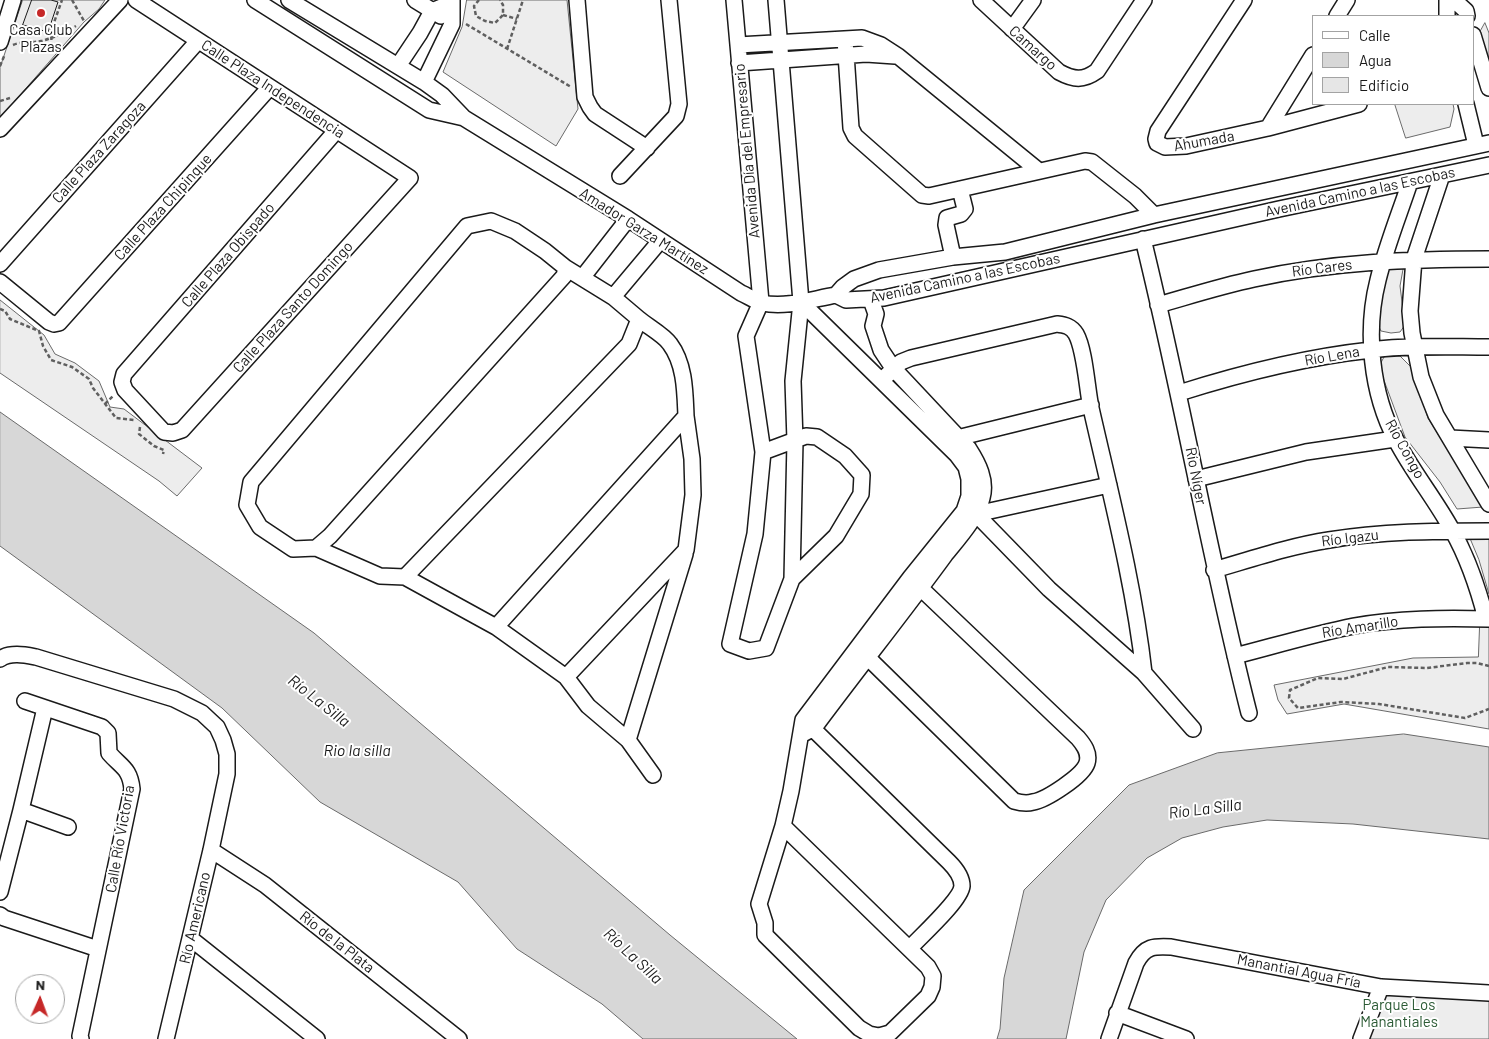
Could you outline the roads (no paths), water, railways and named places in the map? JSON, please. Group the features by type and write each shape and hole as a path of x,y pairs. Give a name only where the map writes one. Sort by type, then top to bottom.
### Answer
{"street":[{"path":"4,44 13,0"},
{"path":"0,129 120,0"},
{"name":"Calle Plaza Independencia","path":"136,0 410,178"},
{"name":"Amador Garza Martínez","path":"255,0 429,110 464,118"},
{"name":"Amador Garza Martínez","path":"289,0 424,82 442,94 464,118 660,240 741,293 761,302 776,304 801,302 836,295"},
{"path":"416,0 432,11 458,23"},
{"path":"577,0 585,97 595,114 647,148"},
{"path":"620,176 676,116 679,104 670,0"},
{"name":"Avenida Día del Empresario","path":"734,0 761,302"},
{"path":"761,302 746,336 763,452 756,534 730,644 749,651 766,648 792,579 795,441 793,381 801,302 776,0"},
{"name":"Camargo","path":"980,0 1059,72 1079,79 1088,77 1097,71 1144,0"},
{"path":"1012,29 1033,0"},
{"name":"Ahumada","path":"1244,0 1158,131 1156,139 1160,146 1170,148 1268,128 1354,105"},
{"path":"1338,15 1347,0"},
{"path":"1447,0 1447,15"},
{"path":"1454,0 1462,15"},
{"path":"398,66 432,11 452,1 458,23 424,82"},
{"path":"738,45 862,38 881,45 898,56 1039,171"},
{"path":"1474,38 1489,88"},
{"path":"845,39 851,128 855,136 922,195 929,196 1085,161 1092,162 1136,196 1154,215"},
{"name":"Calle Plaza Zaragoza","path":"0,264 198,41"},
{"path":"740,63 866,54 898,56"},
{"path":"1268,128 1312,57"},
{"name":"Calle Plaza Chipinque","path":"0,282 49,322 54,324 60,323 270,87"},
{"path":"1466,105 1482,144"},
{"name":"Calle Plaza Obispado","path":"173,433 164,432 124,390 122,382 124,374 336,131"},
{"name":"Avenida Camino a las Escobas","path":"1482,144 1154,215 1005,252 953,257 880,270 854,279 836,295 846,300 871,300 1279,209 1489,165"},
{"path":"1442,175 1414,259 1410,311 1422,377 1436,415 1489,504"},
{"name":"Calle Plaza Santo Domingo","path":"173,433 182,430 410,178"},
{"name":"Río Congo","path":"1410,182 1383,261 1374,298 1372,349 1376,384 1395,439 1453,531 1478,587 1488,619"},
{"path":"953,257 946,225 947,218 961,214 965,209 960,188"},
{"path":"1274,189 1279,209"},
{"path":"628,740 686,550 693,495 692,459 686,416 685,386 681,367 669,343 613,297 566,268 545,251 522,236 491,220 467,226 251,482 247,505 260,528 293,549 316,548 380,576 405,577 496,627 566,677 588,706 628,740 653,775"},
{"path":"582,278 628,220"},
{"name":"Río Níger","path":"1143,239 1179,393 1214,570 1249,713"},
{"path":"613,297 660,240"},
{"name":"Río Cares","path":"1158,305 1255,278 1293,272 1383,261 1489,259"},
{"path":"316,548 330,536 564,276 566,268"},
{"path":"871,300 876,314 873,326 881,350 893,368 950,439"},
{"path":"783,826 910,948 928,967 933,976 932,987 928,996 890,1033 879,1036 868,1034 859,1028 765,935 766,923 759,904 783,826 806,727 970,512 983,498 983,479 978,463 969,449 950,439 882,380 801,302"},
{"path":"405,577 629,344 638,319"},
{"path":"882,380 893,368 911,358 1049,326 1063,324 1069,326 1077,336 1137,619 1144,673"},
{"name":"Río Lena","path":"1179,393 1261,369 1372,349 1415,346 1489,347"},
{"path":"950,439 1091,405"},
{"path":"496,627 686,416"},
{"path":"763,452 806,436 817,437 846,456 862,475 862,494 836,536 792,579"},
{"path":"1450,438 1489,440"},
{"path":"1196,479 1306,452 1395,439"},
{"path":"970,512 1109,485"},
{"path":"970,512 1049,589 1144,673 1192,729"},
{"name":"Río Igazu","path":"1214,570 1297,546 1365,535 1489,531"},
{"path":"566,677 686,550"},
{"path":"862,653 1014,801 1023,804 1044,799 1076,777 1085,768 1088,756 1078,738 916,583"},
{"name":"Río Amarillo","path":"1235,656 1319,633 1356,626 1428,619 1488,619"},
{"name":"Río Americano","path":"1,657 24,655 36,657 174,699 202,713 217,727 227,754 227,774 169,1037"},
{"name":"Calle Río Victoria","path":"25,701 102,726 108,733 110,753 126,769 131,778 132,788 80,1036 81,1039"},
{"path":"0,892 45,708"},
{"path":"806,727 950,862 958,872 962,885 958,898 910,948"},
{"path":"21,810 68,827"},
{"name":"Río de la Plata","path":"211,850 265,885 459,1039"},
{"path":"0,915 4,918 98,949"},
{"path":"190,938 317,1039"},
{"name":"Manantial Agua Fría","path":"1117,1013 1141,954 1152,947 1171,947 1381,987 1489,993"},
{"path":"1361,1039 1381,987"},
{"path":"1109,1039 1117,1013 1186,1039"}],"water":[{"name":"Rio la silla","path":"0,412 314,633 670,935 797,1039 643,1039 602,1004 517,949 458,882 320,802 222,708 0,546"},
{"name":"Río La Silla","path":"1404,734 1489,747 1489,839 1353,824 1267,820 1223,827 1182,838 1147,858 1106,900 1084,952 1066,1039 997,1039 1000,1029 1004,978 1024,890 1129,785 1217,753"}],"place":[{"name":"Casa Club Plazas","path":"41,13"}],"park label":[{"name":"Parque Los Manantiales","path":"1399,1014"}]}
